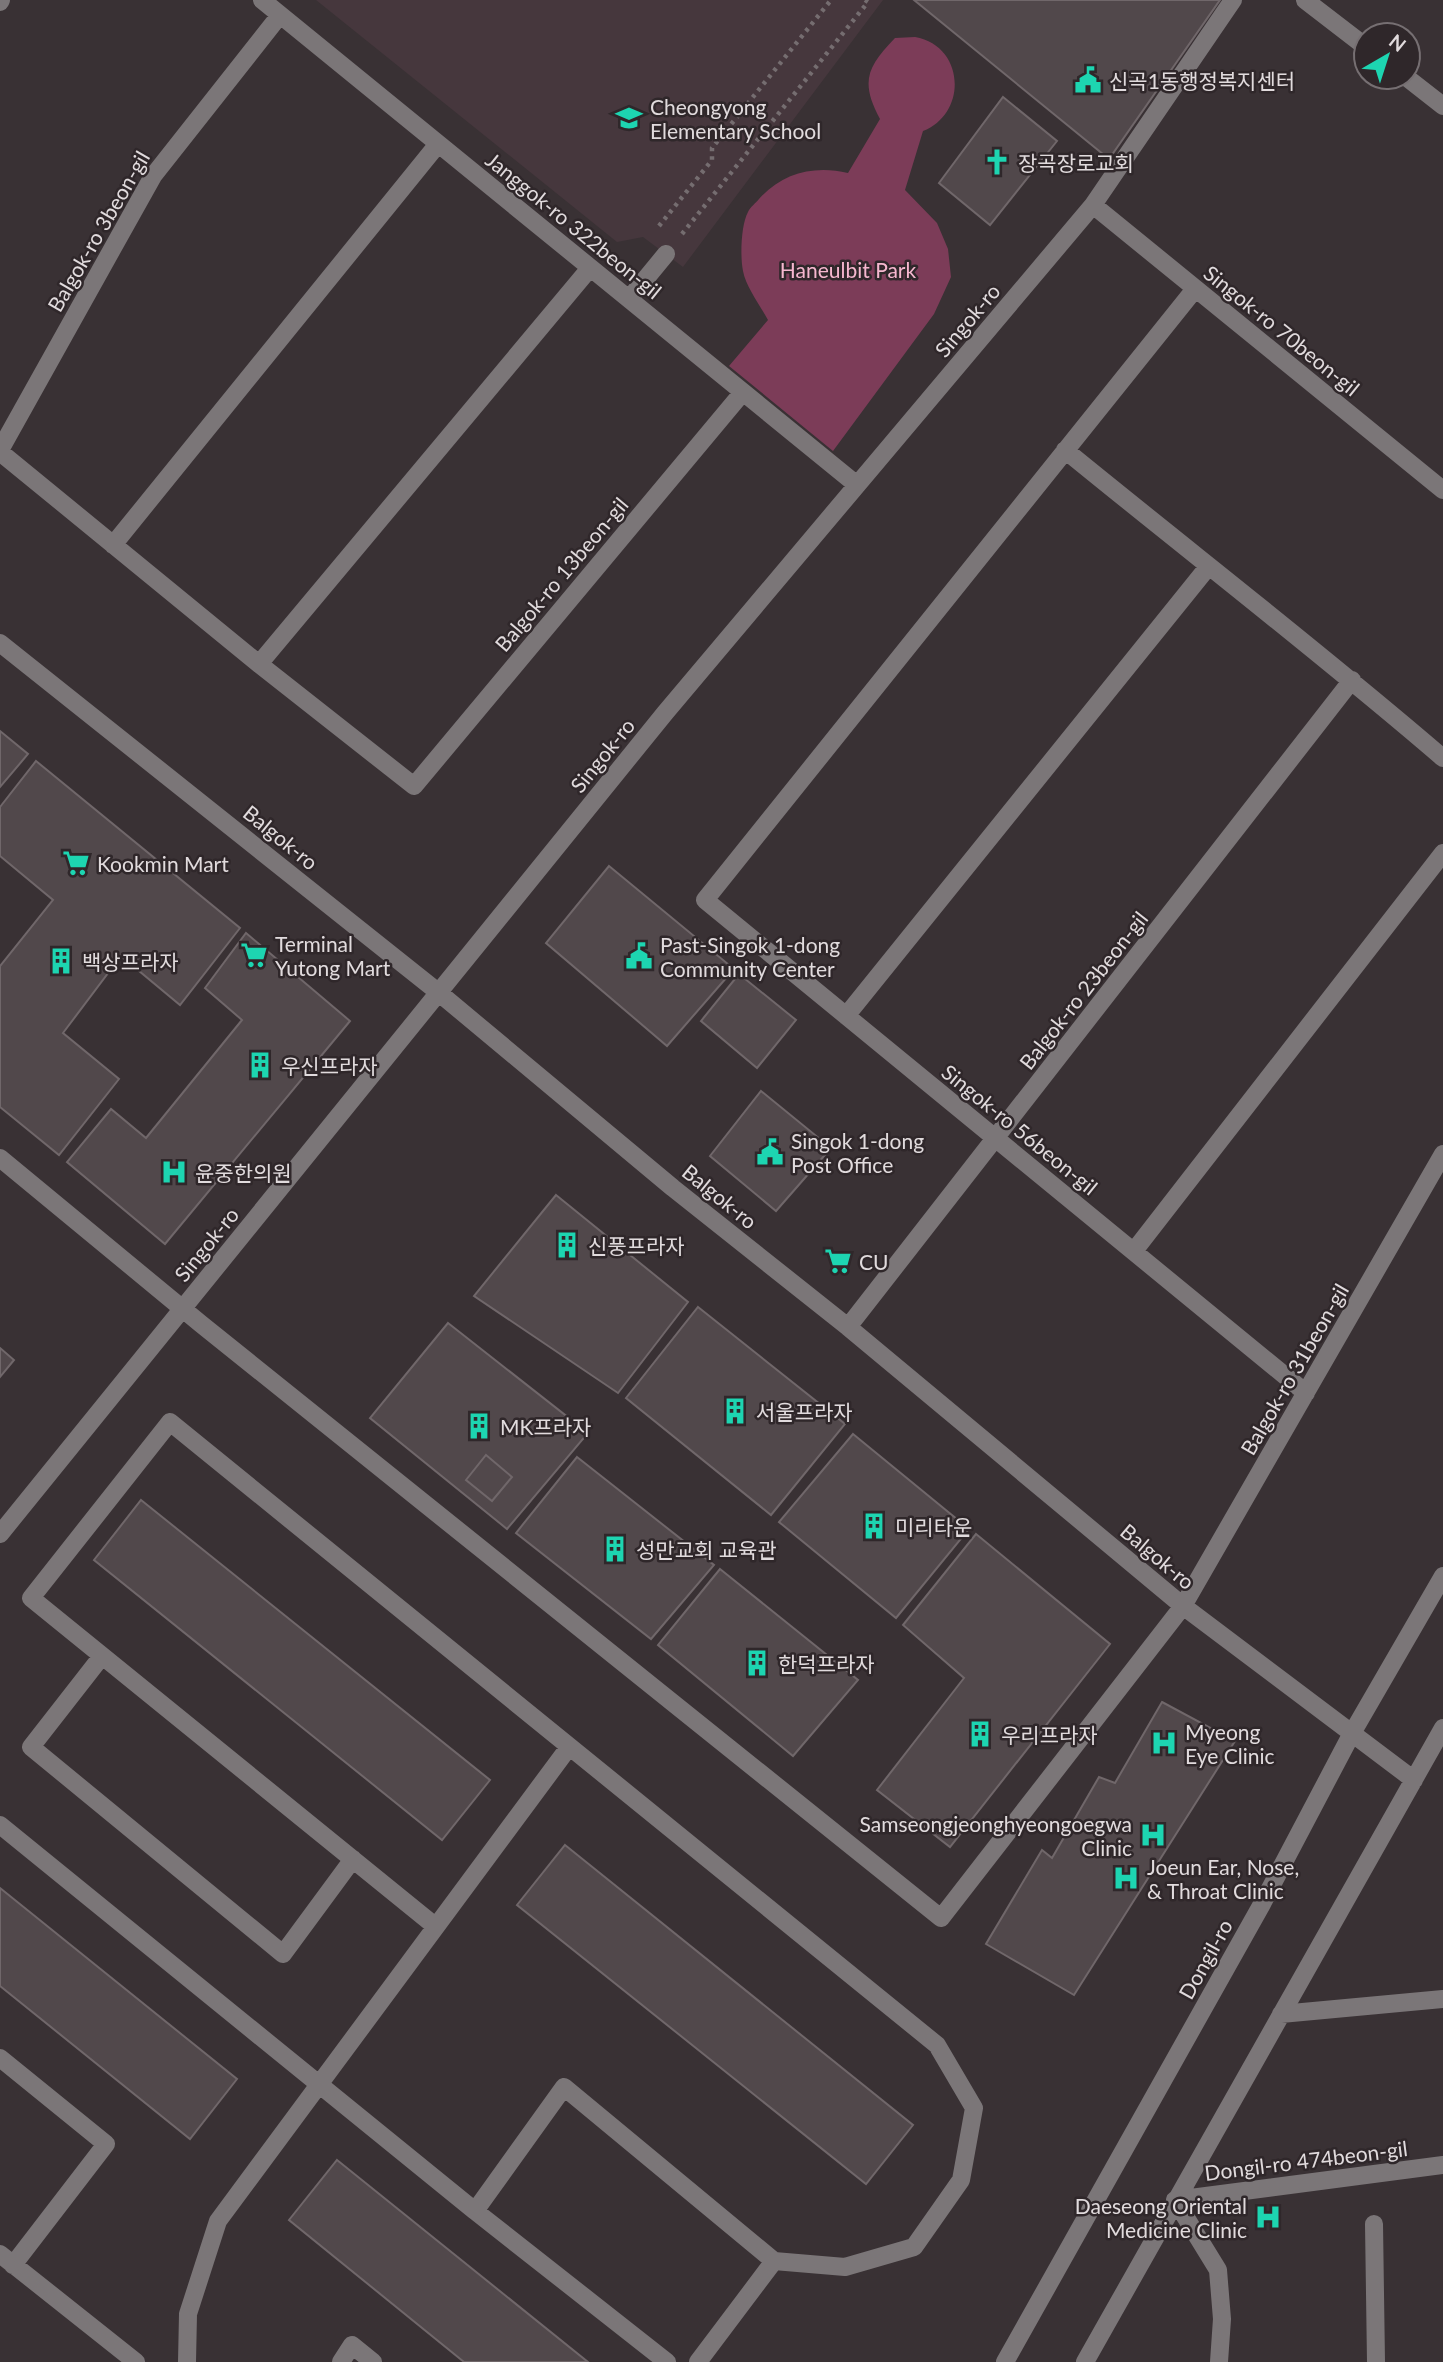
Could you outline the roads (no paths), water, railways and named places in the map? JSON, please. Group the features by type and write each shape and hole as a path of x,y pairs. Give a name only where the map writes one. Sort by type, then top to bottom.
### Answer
{"street":[{"name":"Janggok-ro 322beon-gil","path":"262,0 857,485"},
{"name":"Singok-ro","path":"0,1534 665,713 1093,205 1233,0"},
{"path":"1305,0 1352,36"},
{"name":"Balgok-ro 3beon-gil","path":"0,451 153,176 280,15"},
{"path":"1422,90 1443,106"},
{"path":"113,545 438,144"},
{"name":"Singok-ro 70beon-gil","path":"1093,205 1443,490"},
{"path":"629,299 666,254"},
{"path":"0,451 259,664 590,268"},
{"path":"1195,289 1066,450 1208,567 1352,680 1443,758"},
{"name":"Balgok-ro 13beon-gil","path":"259,664 414,786 743,392"},
{"name":"Singok-ro 56beon-gil","path":"1066,450 705,900 1307,1393"},
{"path":"846,1016 1208,567"},
{"name":"Balgok-ro","path":"0,643 438,992 1184,1606 1413,1780"},
{"name":"Balgok-ro 23beon-gil","path":"848,1327 1352,680"},
{"path":"1134,1251 1443,853"},
{"name":"Balgok-ro 31beon-gil","path":"183,1309 941,1918 1184,1606 1443,1153"},
{"path":"0,1158 183,1309"},
{"path":"435,1926 31,1598 170,1422 937,2045 974,2108 961,2180 914,2247 845,2267 774,2261 564,2087 475,2211"},
{"name":"Dongil-ro","path":"1005,2362 1262,1903 1351,1735 1443,1576"},
{"path":"102,1656 31,1747 283,1954 353,1859"},
{"path":"1085,2362 1443,1728"},
{"path":"187,2362 188,2314 218,2221 569,1747"},
{"path":"0,1825 317,2084 667,2362"},
{"path":"1281,2014 1443,1999"},
{"path":"0,2058 106,2144 7,2260 136,2362"},
{"name":"Dongil-ro 474beon-gil","path":"1175,2200 1443,2165"},
{"path":"1175,2200 1218,2270 1222,2319 1219,2362"},
{"path":"1374,2224 1376,2362"},
{"path":"698,2362 774,2261"},
{"path":"341,2362 352,2345 373,2362"}],"place":[{"name":"신곡1동행정복지센터","path":"1088,80"},
{"name":"Cheongyong Elementary School","path":"629,118"},
{"name":"장곡장로교회","path":"997,162"},
{"name":"Kookmin Mart","path":"76,863"},
{"name":"Terminal Yutong Mart","path":"254,955"},
{"name":"Past-Singok 1-dong Community Center","path":"639,956"},
{"name":"백상프라자","path":"61,961"},
{"name":"우신프라자","path":"260,1065"},
{"name":"Singok 1-dong Post Office","path":"770,1152"},
{"name":"윤중한의원","path":"174,1172"},
{"name":"신풍프라자","path":"567,1245"},
{"name":"CU","path":"838,1261"},
{"name":"서울프라자","path":"735,1411"},
{"name":"MK프라자","path":"479,1426"},
{"name":"미리타운","path":"874,1526"},
{"name":"성만교회 교육관","path":"615,1549"},
{"name":"한덕프라자","path":"757,1663"},
{"name":"우리프라자","path":"980,1734"},
{"name":"Myeong Eye Clinic","path":"1164,1743"},
{"name":"Samseongjeonghyeongoegwa Clinic","path":"1153,1835"},
{"name":"Joeun Ear, Nose, & Throat Clinic","path":"1126,1878"},
{"name":"Daeseong Oriental Medicine Clinic","path":"1268,2217"}],"park label":[{"name":"Haneulbit Park","path":"848,269"}]}
